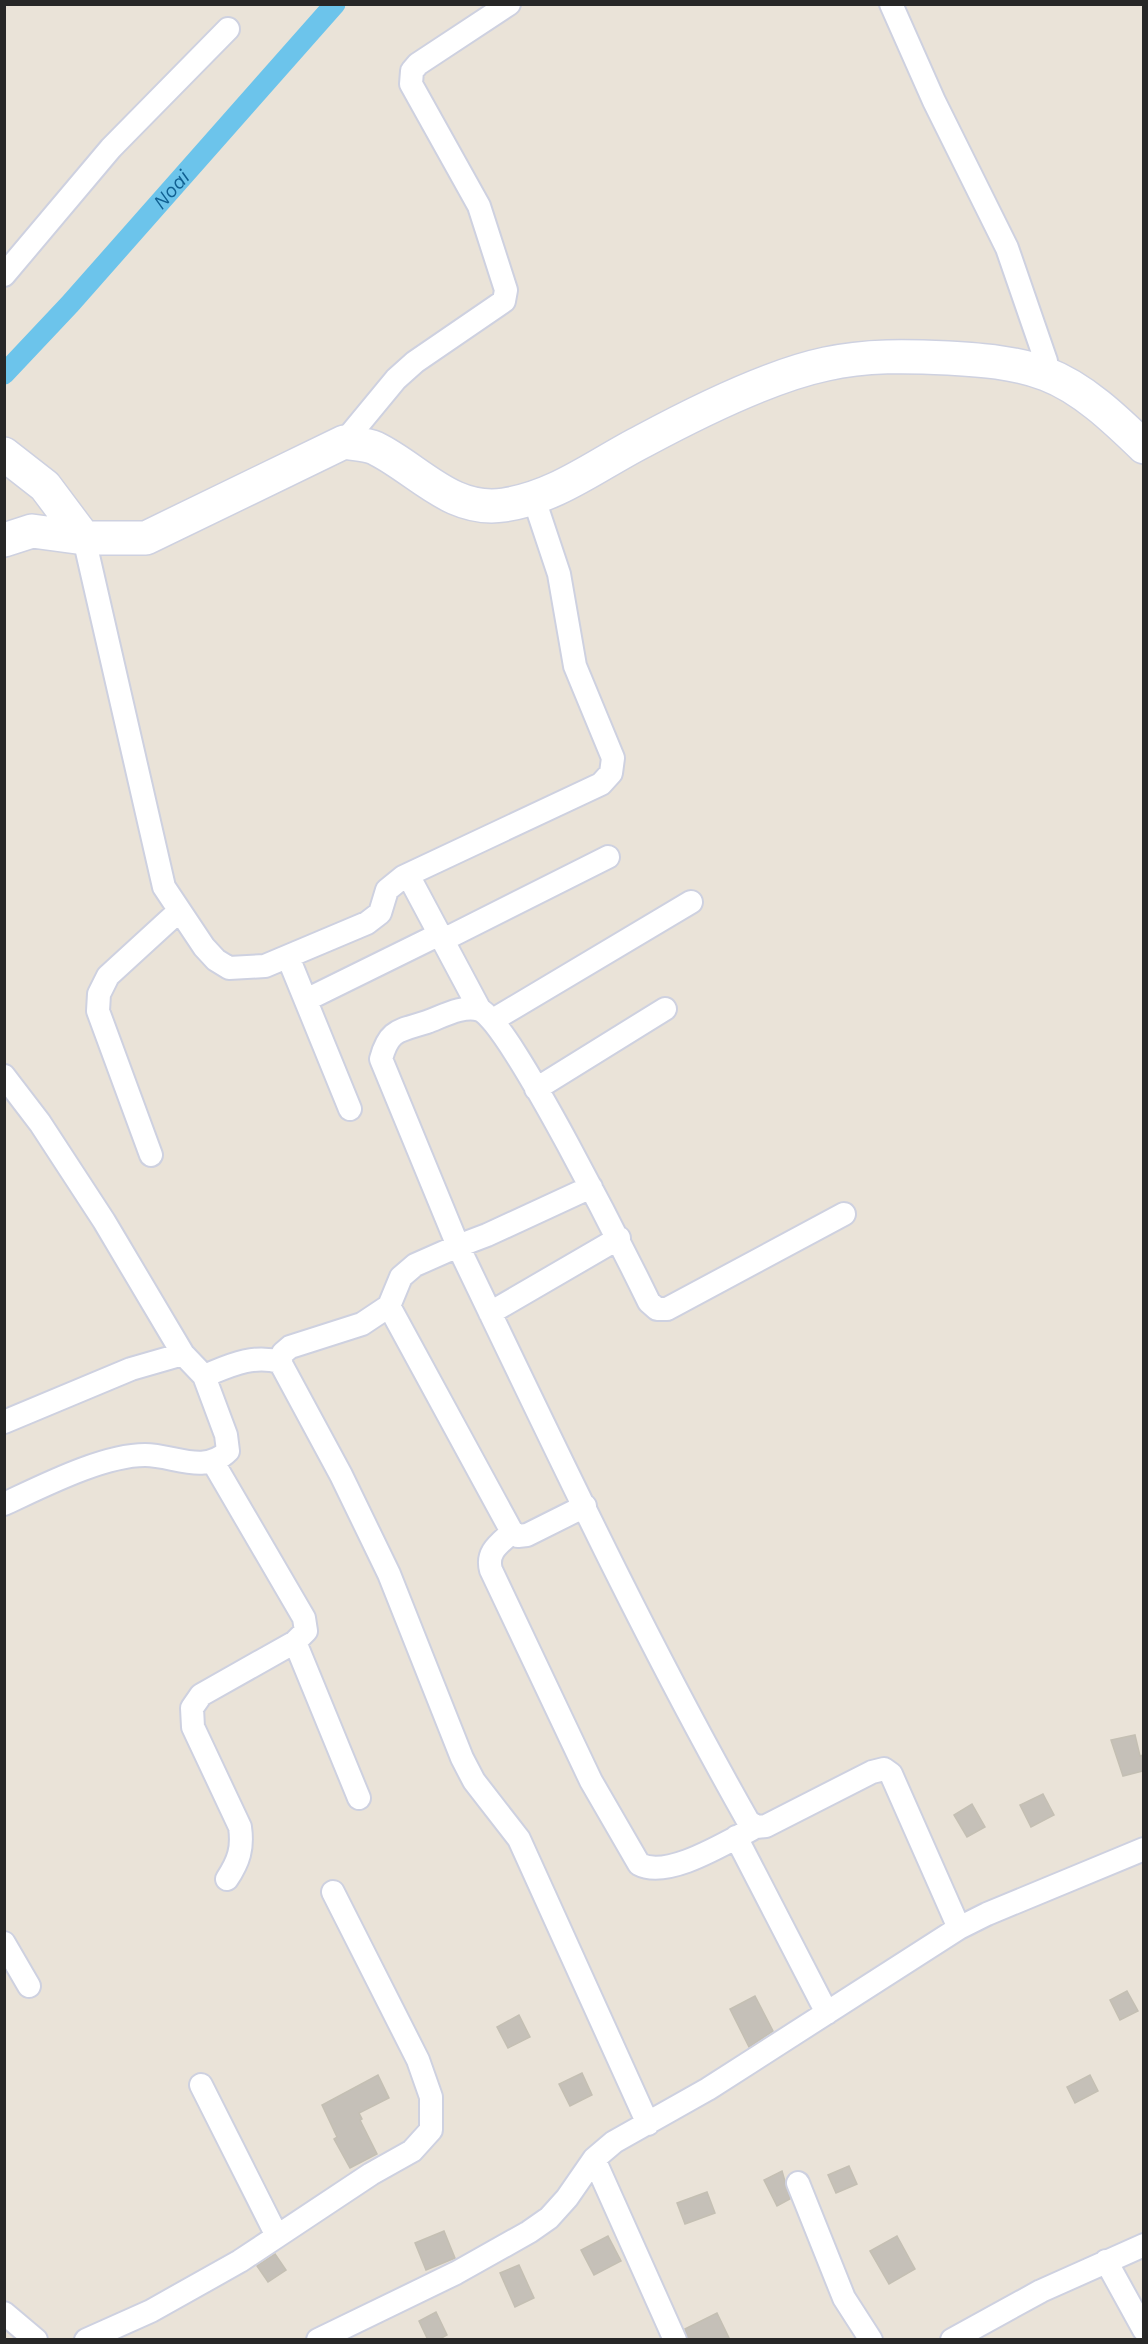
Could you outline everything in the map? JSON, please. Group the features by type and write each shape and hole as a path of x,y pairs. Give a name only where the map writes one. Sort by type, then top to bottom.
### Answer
{"street":[{"path":"4,540 32,531 84,538 147,538 344,442 402,374 504,301 506,290 479,206 411,84 410,77 418,64 509,4"},
{"path":"891,4 934,101 1007,248 1046,361 1047,375"},
{"path":"4,275 111,148 228,29"},
{"path":"344,442 373,447 450,498 474,505 502,506 534,499 559,490 642,441 790,373 826,363 857,358 909,356 995,361 1047,375 1114,419 1143,447"},
{"path":"4,454 45,486 84,538 164,887 204,947 216,960 229,968 266,966 367,923 380,913 387,890 408,875 601,783 611,773 613,758 575,666 559,574 534,499"},
{"path":"306,1000 608,857"},
{"path":"408,875 487,1015 536,1089 619,1238 649,1302 657,1309 667,1309 844,1214"},
{"path":"692,902 487,1015 468,1008 399,1031 386,1041 381,1059 458,1246 490,1313 713,1760 748,1821 756,1827"},
{"path":"151,1155 98,1011 99,994 108,976 179,911"},
{"path":"288,957 350,1109"},
{"path":"536,1089 665,1010"},
{"path":"4,1076 40,1122 104,1221 183,1354 204,1376 226,1435 228,1451 207,1464 146,1455 120,1458 51,1482 4,1504"},
{"path":"280,1362 283,1353 290,1347 362,1324 389,1306 401,1277 415,1265 591,1187"},
{"path":"490,1313 619,1238"},
{"path":"389,1306 512,1532 518,1536 527,1535 585,1506"},
{"path":"4,1422 131,1369 183,1354"},
{"path":"204,1376 243,1361 267,1358 280,1362 341,1475 389,1574 462,1758 474,1781 519,1839 648,2124"},
{"path":"213,1462 304,1618 306,1631 295,1642 201,1695 192,1708 193,1727 240,1827 242,1842 238,1862 227,1879"},
{"path":"512,1532 490,1553 488,1560 491,1570 591,1781 639,1864 650,1870 682,1863 756,1827 766,1826 872,1772 884,1769 891,1774 959,1928"},
{"path":"295,1642 359,1798"},
{"path":"736,1837 827,2013"},
{"path":"318,2340 456,2273 529,2232 549,2218 567,2198 594,2159 614,2142 708,2090 959,1928 987,1914 1143,1849"},
{"path":"86,2340 151,2311 240,2260 371,2174 412,2151 431,2130 431,2097 418,2060 333,1892"},
{"path":"4,1943 29,1986"},
{"path":"201,2085 277,2236"},
{"path":"594,2159 675,2340"},
{"path":"798,2182 844,2298 871,2340"},
{"path":"952,2340 1041,2291 1143,2245"},
{"path":"1106,2261 1143,2330"},
{"path":"4,2313 36,2340"}],"building":[{"path":"1135,1735 1140,1756 1143,1755 1143,1771 1123,1776 1111,1740"},
{"path":"1043,1794 1054,1815 1031,1827 1020,1805"},
{"path":"972,1804 985,1827 967,1837 954,1815"},
{"path":"1127,1991 1138,2011 1120,2020 1110,2000"},
{"path":"755,1996 773,2031 749,2047 730,2009"},
{"path":"519,2015 530,2037 508,2048 497,2027"},
{"path":"582,2073 592,2095 570,2106 559,2084"},
{"path":"378,2075 389,2098 359,2113 362,2119 360,2120 377,2154 350,2168 334,2139 337,2137 322,2105"},
{"path":"1090,2075 1098,2091 1075,2103 1067,2087"},
{"path":"849,2166 857,2184 836,2193 828,2175"},
{"path":"782,2171 790,2199 777,2206 764,2180"},
{"path":"707,2192 715,2213 685,2224 677,2203"},
{"path":"444,2231 455,2258 426,2270 415,2243"},
{"path":"608,2236 621,2261 594,2275 581,2250"},
{"path":"897,2236 915,2269 889,2284 870,2251"},
{"path":"275,2254 286,2270 268,2282 257,2266"},
{"path":"519,2265 534,2298 515,2307 500,2273"},
{"path":"436,2312 447,2335 438,2340 428,2340 419,2321"},
{"path":"717,2313 730,2340 688,2340 685,2329"}],"waterway":[{"name":"Noai","path":"4,374 70,304 335,4"}]}
